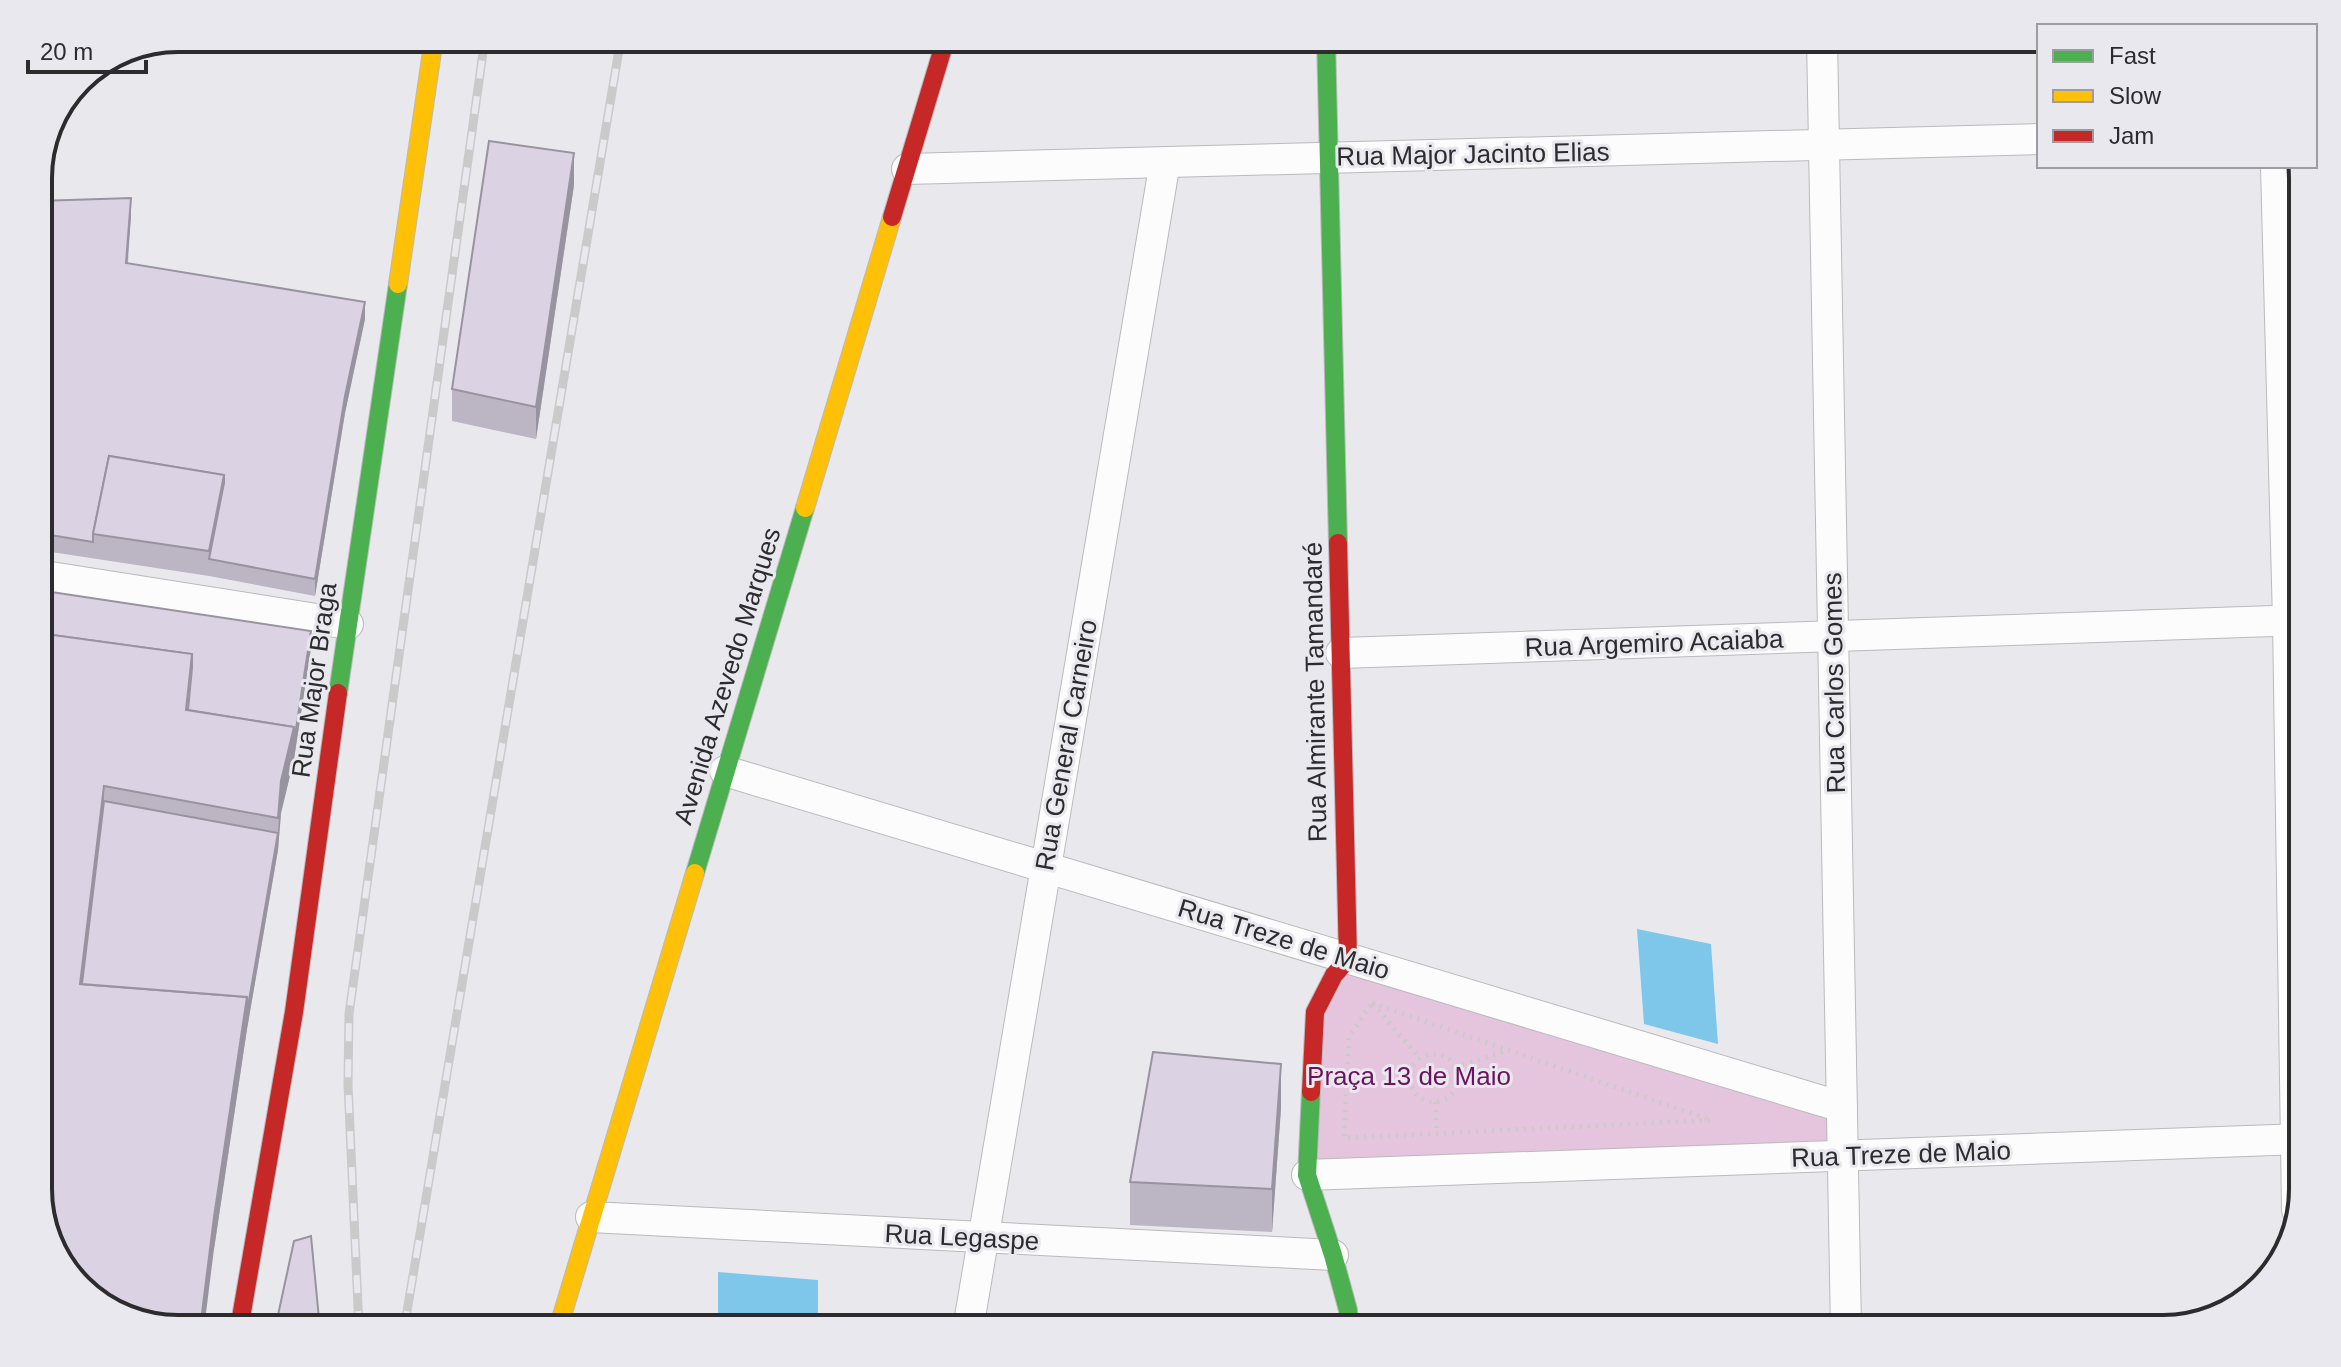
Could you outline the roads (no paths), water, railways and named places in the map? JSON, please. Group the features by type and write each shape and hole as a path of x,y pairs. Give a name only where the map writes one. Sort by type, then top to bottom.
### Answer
{"street":[{"name":"Rua Major Braga","path":"241,1315 294,1012 432,52"},
{"name":"Avenida Azevedo Marques","path":"562,1315 942,52"},
{"name":"Rua Almirante Tamandaré","path":"1326,52 1348,959"},
{"name":"Rua Carlos Gomes","path":"1822,52 1846,1315"},
{"name":"Rua Major Jacinto Elias","path":"907,169 2037,139"},
{"name":"Rua General Carneiro","path":"970,1315 1165,162"},
{"path":"2276,168 2289,461"},
{"path":"52,577 348,624"},
{"name":"Rua Argemiro Acaiaba","path":"1341,653 2289,620"},
{"name":"Rua Treze de Maio","path":"725,771 1842,1107"},
{"path":"1348,959 1334,975 1315,1012 1307,1175 1348,1315"},
{"name":"Rua Treze de Maio","path":"1307,1175 2289,1140"},
{"name":"Rua Legaspe","path":"591,1217 1333,1255"}],"water":[{"path":"1637,929 1711,944 1718,1044 1644,1024"},
{"path":"718,1272 818,1280 818,1315 718,1315"}],"railway":[{"path":"358,1315 348,1084 349,1014 483,52"},
{"path":"406,1315 619,52"}],"park label":[{"name":"Praça 13 de Maio","path":"1409,1076"}]}
